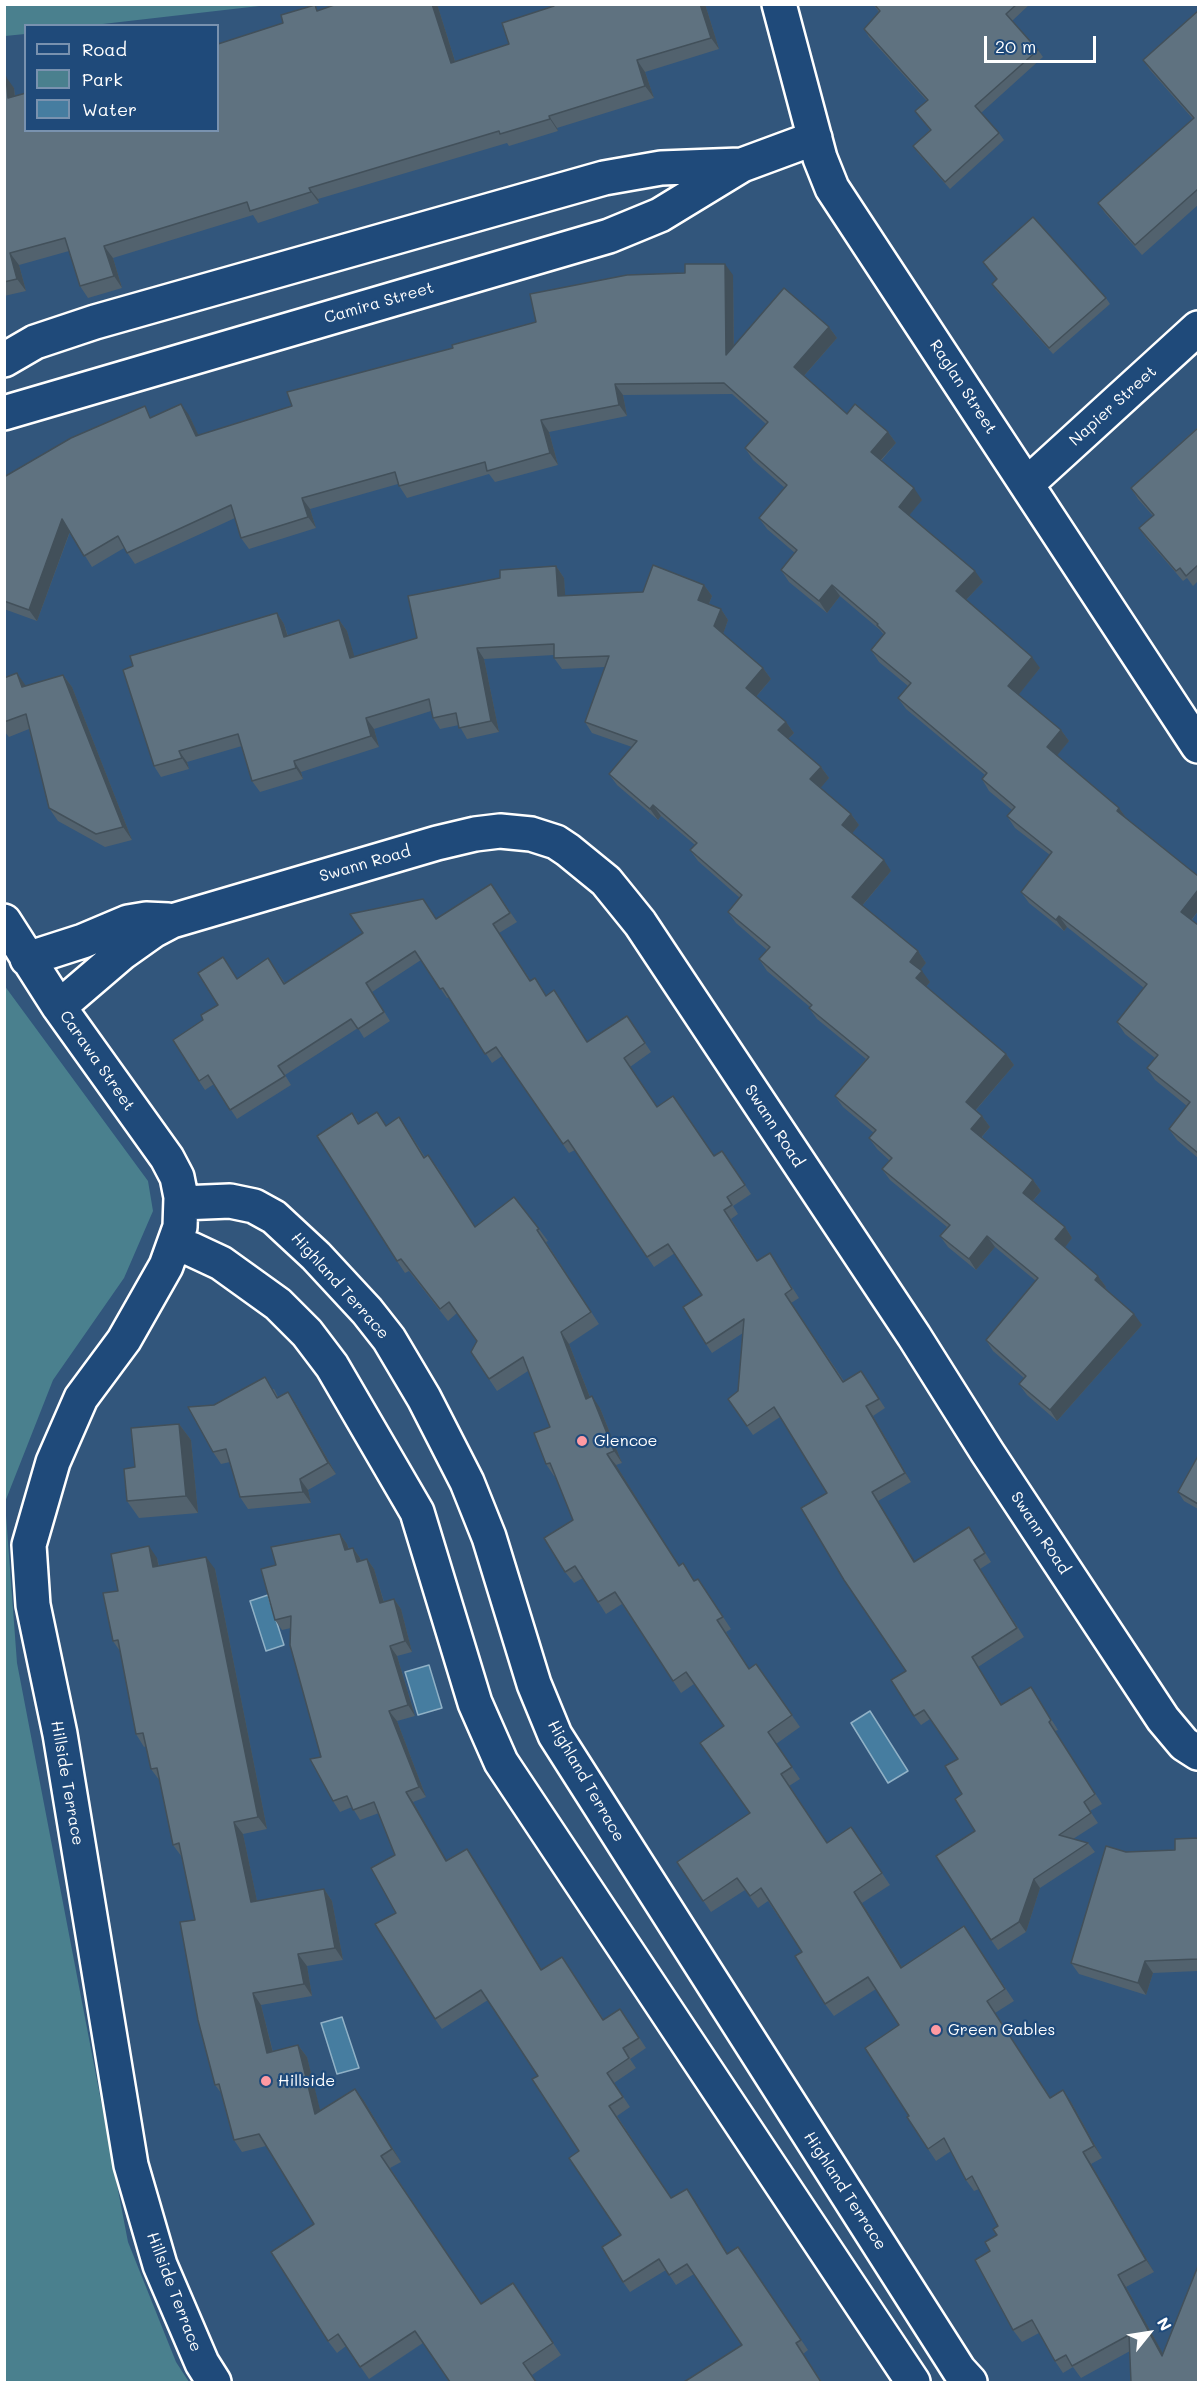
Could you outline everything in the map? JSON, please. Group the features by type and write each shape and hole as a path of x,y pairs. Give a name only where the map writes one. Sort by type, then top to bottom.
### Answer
{"street":[{"name":"Raglan Street","path":"779,4 814,138 827,178 1198,746"},
{"name":"Camira Street","path":"4,413 609,236 660,215 742,165 814,138"},
{"name":"Camira Street","path":"4,360 35,342 95,322 603,178 662,168 742,165"},
{"name":"Napier Street","path":"1027,484 1198,328"},
{"name":"Swann Road","path":"59,1007 106,966 153,931 172,921 437,843 482,833 513,831 542,837 568,850 593,868 617,892 640,923 914,1336 987,1452 1163,1719 1184,1744 1198,1754"},
{"name":"Swann Road","path":"27,959 83,941 134,920 172,921"},
{"name":"Carawa Street","path":"4,921 59,1007 167,1158 177,1177 181,1203"},
{"name":"Highland Terrace","path":"181,1203 223,1200 248,1204 274,1216 316,1256 389,1339 443,1434 467,1482 489,1537 534,1684 555,1735 959,2370 970,2382"},
{"name":"Hillside Terrace","path":"181,1203 180,1227 160,1279 124,1340 81,1398 53,1462 30,1545 33,1605 60,1734 131,2164 160,2265 202,2363 214,2382"},
{"path":"175,1245 191,1249 221,1263 278,1304 307,1333 332,1366 417,1512 475,1703 501,1762 913,2382"}],"green space":[{"path":"5,4 268,5 103,24 24,24 24,34 5,36"},
{"path":"4,985 148,1181 153,1211 124,1278 53,1380 5,1502 17,1663 128,2242 176,2362 189,2382 5,2382"}],"water":[{"path":"268,1595 284,1645 266,1651 250,1601"},
{"path":"429,1665 442,1708 418,1715 405,1672"},
{"path":"870,1711 908,1771 888,1783 851,1723"},
{"path":"342,2017 359,2068 337,2074 321,2023"}],"building":[{"path":"337,4 432,4 451,63 509,44 502,23 554,6 553,4 700,4 711,38 637,60 645,86 549,116 550,119 500,134 499,131 309,188 311,192 250,211 247,202 104,246 114,276 80,286 65,238 10,253 17,279 4,282 4,77 6,77 8,98 24,94 24,132 219,132 219,44 283,23 281,15 315,5 317,11"},
{"path":"874,4 1017,4 1006,14 1038,50 975,106 999,133 945,182 913,146 931,130 915,111 928,100 864,29 880,11"},
{"path":"1198,11 1198,189 1135,245 1098,203 1194,118 1143,60"},
{"path":"1033,217 1106,298 1049,348 992,284 997,279 983,262"},
{"path":"685,264 725,264 726,355 784,288 829,327 794,367 847,414 855,404 888,432 871,452 914,488 899,507 975,571 956,591 1032,657 1008,686 1061,730 1047,747 1119,808 1117,811 1198,876 1198,890 1181,912 1198,925 1198,1153 1169,1129 1190,1102 1147,1068 1158,1055 1117,1022 1147,984 1059,916 1056,920 1021,892 1052,852 1007,816 1015,807 982,779 987,773 898,698 911,683 871,650 885,633 878,624 832,585 819,601 781,570 797,550 759,518 787,485 745,448 768,422 724,383 615,384 619,405 541,420 550,453 487,471 485,462 399,486 395,472 302,498 308,517 241,538 231,505 127,553 118,536 84,556 62,519 29,610 4,601 4,477 71,438 145,406 150,418 181,404 196,436 292,406 287,392 453,348 452,345 536,322 530,294 627,275 685,273"},
{"path":"1198,428 1198,565 1186,576 1180,568 1176,571 1139,528 1154,515 1131,488"},
{"path":"653,565 704,585 698,600 721,609 714,626 763,668 746,688 786,722 778,730 821,767 810,779 851,814 842,825 884,860 852,897 918,951 910,962 922,971 916,978 1006,1054 966,1102 982,1116 971,1129 1033,1180 1023,1193 1065,1227 1055,1239 1098,1276 1095,1280 1134,1314 1050,1410 1019,1384 1026,1376 986,1340 1038,1278 987,1236 969,1259 940,1236 950,1225 882,1169 892,1158 869,1138 876,1130 835,1096 869,1057 809,1008 812,1005 759,959 770,947 728,912 742,895 690,850 697,843 653,805 650,809 609,774 637,741 585,722 609,656 554,658 554,644 477,648 491,721 459,728 456,713 433,718 429,699 366,718 371,736 294,761 296,768 252,781 238,734 179,751 182,758 154,766 123,670 133,666 130,656 277,613 284,637 339,620 350,658 417,638 408,596 500,578 500,570 556,566 558,596 643,592"},
{"path":"17,673 22,687 63,675 123,827 96,834 49,808 26,714 4,722 4,678"},
{"path":"491,884 510,913 493,924 530,981 535,978 546,996 554,990 587,1042 627,1016 645,1043 624,1058 657,1107 673,1096 714,1156 722,1151 745,1185 727,1197 732,1205 724,1210 757,1261 770,1253 792,1289 785,1294 843,1382 861,1371 879,1399 866,1406 905,1473 872,1492 914,1562 969,1527 985,1553 974,1560 1017,1628 972,1657 1001,1705 1031,1687 1051,1720 1049,1722 1095,1794 1084,1802 1091,1813 1059,1835 1088,1843 1034,1879 1019,1922 991,1940 936,1856 975,1831 955,1799 962,1794 945,1766 958,1759 924,1710 914,1716 891,1680 906,1671 844,1580 801,1508 827,1493 774,1407 747,1426 728,1399 738,1391 744,1319 706,1344 683,1307 702,1295 668,1244 647,1257 568,1140 563,1144 496,1047 485,1054 443,988 440,989 415,951 366,983 384,1012 358,1029 351,1019 278,1066 285,1076 230,1110 208,1075 199,1081 173,1040 203,1020 201,1015 218,1005 198,973 223,957 237,979 268,958 284,984 363,933 350,914 423,899 436,919"},
{"path":"377,1112 386,1126 399,1117 424,1158 428,1155 475,1227 514,1197 539,1229 537,1230 591,1312 561,1332 586,1399 592,1396 614,1451 607,1454 679,1566 683,1563 694,1581 698,1579 723,1617 717,1620 749,1669 756,1664 792,1715 768,1732 792,1767 781,1774 827,1843 851,1827 882,1873 854,1892 901,1968 964,1926 1005,1989 987,2001 1050,2098 1063,2090 1094,2146 1083,2152 1146,2260 1118,2275 1162,2356 1198,2266 1198,2382 1131,2382 1129,2335 1072,2366 1066,2355 1055,2361 1032,2320 1013,2330 975,2260 990,2251 985,2242 997,2235 993,2229 998,2226 972,2176 966,2180 944,2138 928,2149 865,2048 899,2025 868,1977 825,2004 795,1956 802,1952 761,1888 750,1896 737,1878 703,1901 677,1862 750,1813 700,1743 724,1726 686,1672 673,1681 615,1592 598,1602 575,1566 565,1572 544,1538 573,1520 550,1463 546,1464 534,1433 550,1427 523,1357 489,1379 471,1352 477,1341 449,1302 440,1309 401,1259 397,1261 317,1136 352,1113 358,1124"},
{"path":"265,1377 277,1398 288,1392 328,1463 300,1479 303,1492 240,1497 226,1449 213,1452 188,1407 214,1405"},
{"path":"179,1424 186,1496 127,1501 124,1469 135,1467 131,1428"},
{"path":"1198,1456 1198,1504 1178,1492"},
{"path":"340,1534 345,1550 353,1548 357,1562 367,1559 380,1603 394,1599 405,1641 390,1646 408,1705 389,1711 419,1787 406,1792 446,1861 467,1849 541,1970 562,1957 603,2020 620,2009 639,2038 623,2048 629,2058 607,2073 623,2097 609,2106 671,2198 687,2189 727,2254 738,2247 801,2340 796,2343 821,2382 684,2382 742,2345 687,2264 669,2275 659,2259 623,2282 602,2247 621,2235 569,2158 579,2151 532,2079 538,2076 481,1990 435,2019 375,1924 396,1913 371,1868 395,1855 374,1802 353,1810 347,1796 333,1801 310,1759 321,1757 290,1645 291,1616 275,1620 261,1569 276,1565 271,1547"},
{"path":"149,1546 153,1567 206,1557 258,1817 234,1822 251,1902 324,1889 335,1948 298,1954 304,1984 253,1993 267,2053 298,2045 315,2114 355,2089 392,2149 381,2156 481,2304 513,2283 553,2343 523,2363 536,2382 450,2382 415,2331 360,2367 338,2334 328,2341 271,2252 314,2224 259,2134 234,2140 219,2084 215,2085 198,2020 180,1922 195,1920 179,1843 173,1845 157,1768 151,1769 143,1733 136,1734 118,1640 113,1641 103,1593 118,1591 111,1554"},
{"path":"1198,1838 1198,1959 1145,1961 1138,1983 1071,1963 1106,1846 1126,1852 1175,1850 1175,1839"}],"place":[{"name":"Glencoe","path":"582,1441"},
{"name":"Green Gables","path":"936,2030"},
{"name":"Hillside","path":"266,2081"}]}
